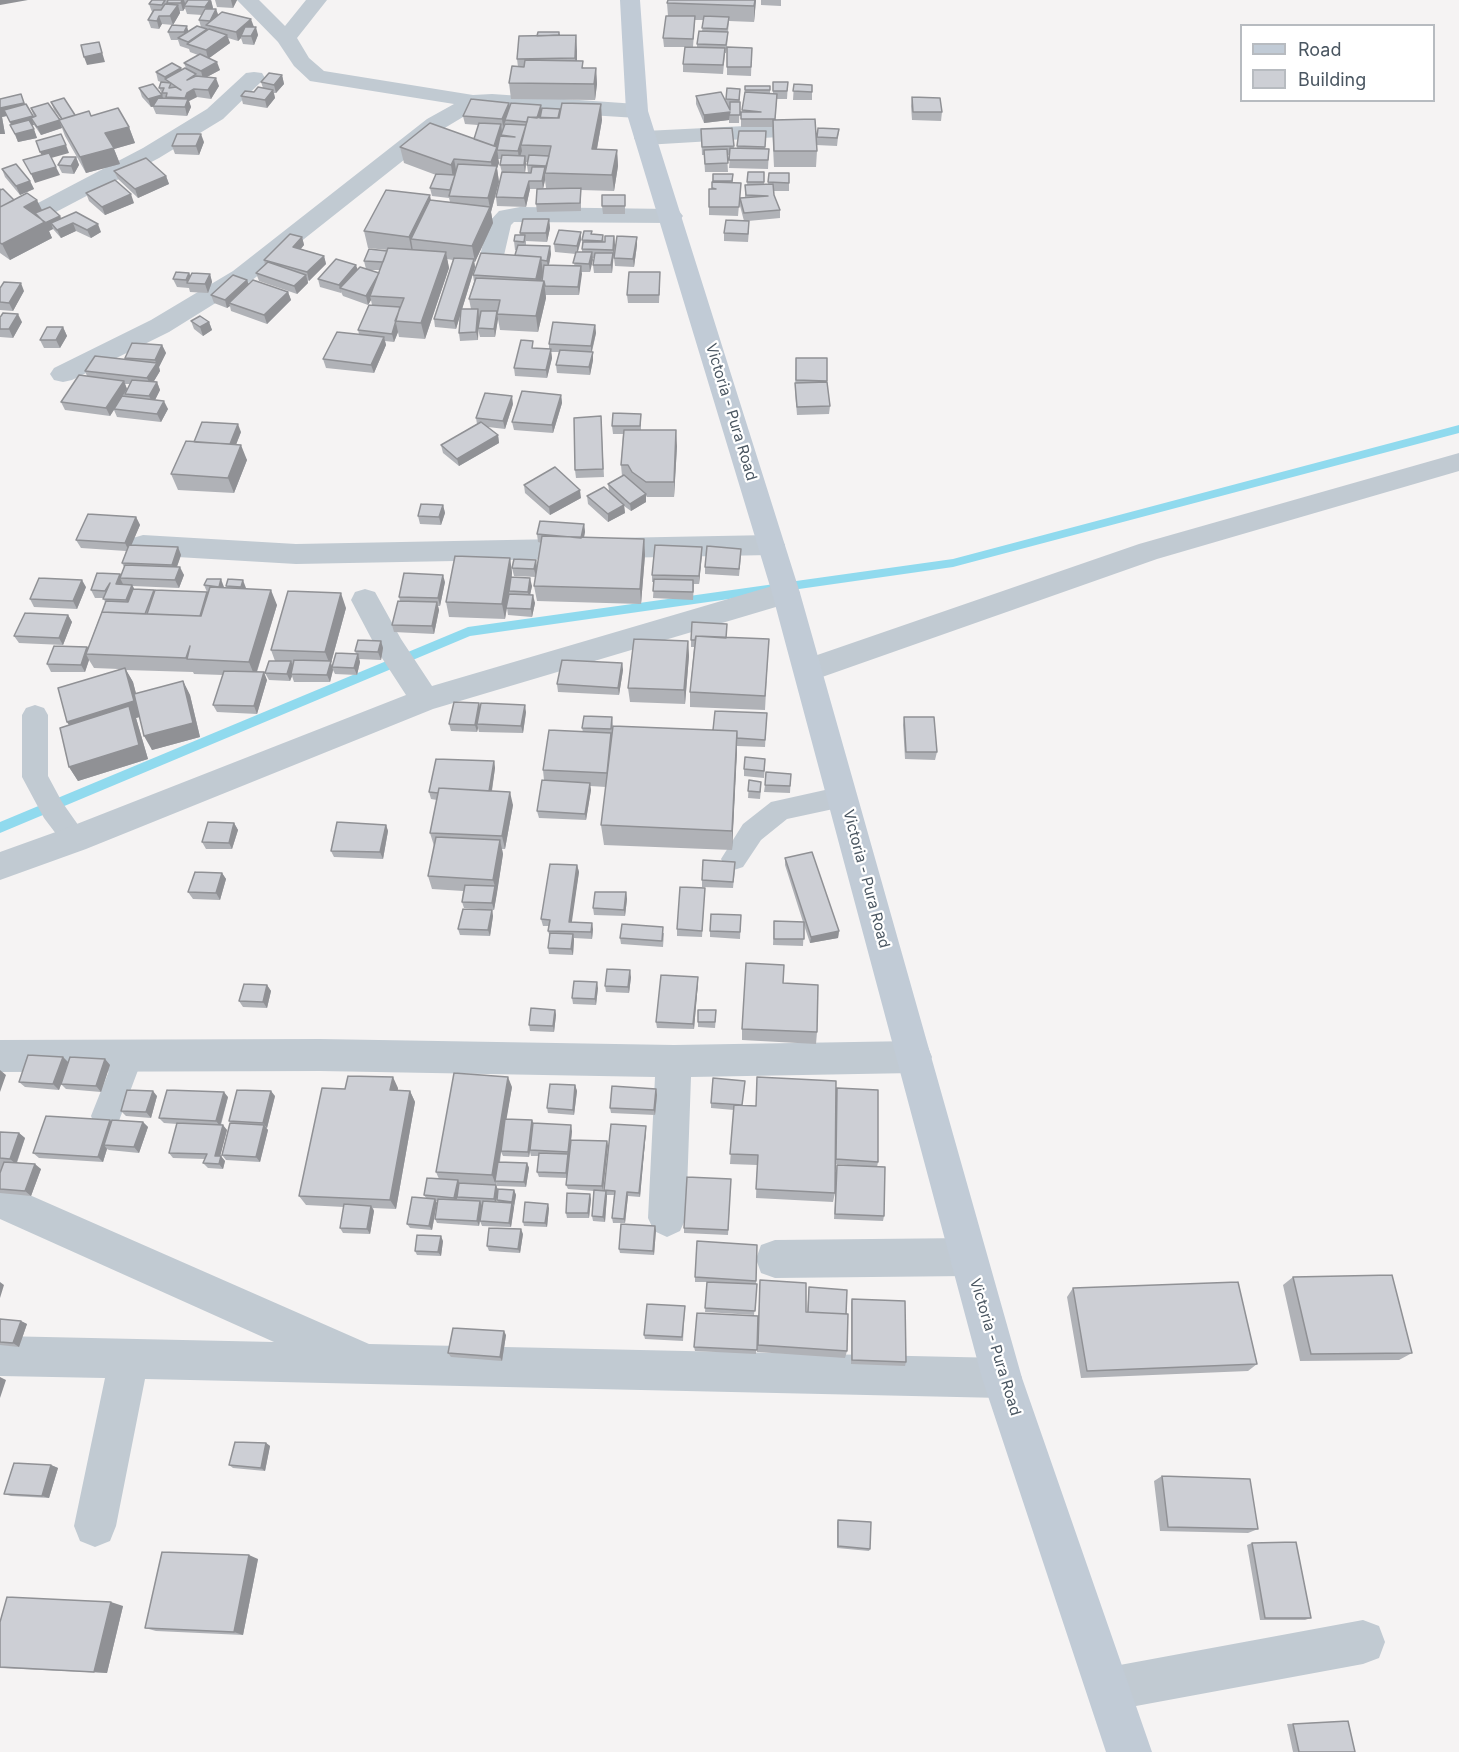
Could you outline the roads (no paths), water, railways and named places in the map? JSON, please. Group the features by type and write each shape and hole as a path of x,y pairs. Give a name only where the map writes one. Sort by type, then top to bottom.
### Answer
{"main road":[{"name":"Victoria - Pura Road","path":"630,0 637,111 786,593 1002,1378 1129,1752"}],"street":[{"path":"247,0 286,38 301,62 318,76"},
{"path":"286,38 317,0"},
{"path":"226,76 318,76 473,102 492,100 637,111"},
{"path":"46,208 151,153 272,77"},
{"path":"63,374 160,326 242,276 435,124 473,102"},
{"path":"645,138 805,130"},
{"path":"490,264 500,223 507,216 520,214 671,216"},
{"path":"808,670 1149,551 1459,462"},
{"path":"143,544 296,554 771,545"},
{"path":"0,866 75,839 425,700 786,593"},
{"path":"365,600 390,647 425,700"},
{"path":"0,1056 320,1055 674,1061 914,1057"},
{"path":"667,1218 674,1061"},
{"path":"0,1200 368,1364"},
{"path":"775,1259 968,1257"},
{"path":"0,1356 1002,1378"},
{"path":"95,1526 129,1359"},
{"path":"1109,1689 1363,1642"}],"lane":[{"path":"35,715 35,777 52,810 75,839"},
{"path":"734,859 752,832 780,810 843,797"},
{"path":"106,1116 128,1057"}],"waterway":[{"path":"0,828 468,632 953,563 1459,429"}]}
